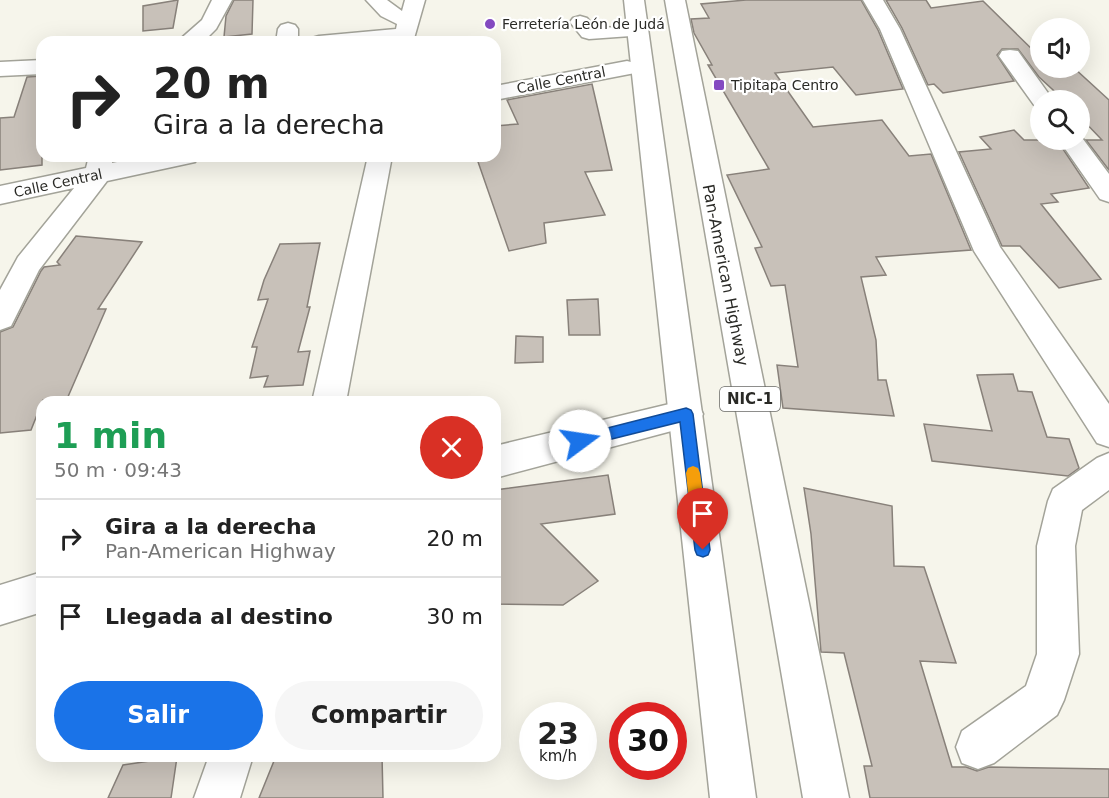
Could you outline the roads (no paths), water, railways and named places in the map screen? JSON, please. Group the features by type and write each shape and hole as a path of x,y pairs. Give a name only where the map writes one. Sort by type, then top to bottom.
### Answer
{"main road":[{"path":"199,36 214,20 222,0"},
{"path":"376,0 405,32"},
{"path":"405,32 415,0"},
{"path":"621,0 640,166 664,238"},
{"path":"634,0 733,798"},
{"path":"663,0 681,88 703,154"},
{"name":"Pan-American Highway","path":"675,0 826,798"},
{"path":"873,0 890,29 988,252 1109,432"},
{"path":"580,22 589,33 624,32"},
{"path":"371,36 405,32"},
{"path":"1010,56 1035,90"},
{"path":"0,69 36,67"},
{"name":"Calle Central","path":"501,92 627,68"},
{"path":"1078,150 1109,193"},
{"name":"Calle Central","path":"0,195 99,165 128,162"},
{"path":"330,396 379,162"},
{"path":"0,318 28,264 99,165"},
{"path":"501,460 686,414"},
{"path":"978,747 1042,700 1058,654 1056,546 1066,501 1109,469"},
{"path":"0,605 36,594"},
{"path":"218,798 229,762"}],"place":[{"name":"Ferretería León de Judá","path":"490,24"},
{"name":"Tipitapa Centro","path":"719,85"}]}
